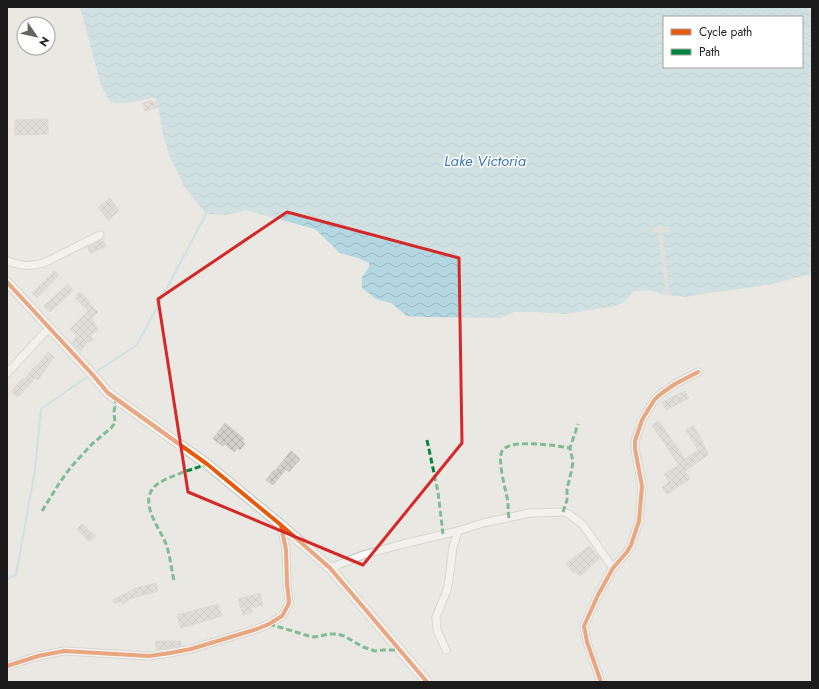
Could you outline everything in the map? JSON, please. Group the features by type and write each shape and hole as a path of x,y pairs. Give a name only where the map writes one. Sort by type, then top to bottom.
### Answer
{"street":[{"path":"7,261 24,266 44,263 100,235"},
{"path":"7,282 108,393 207,464 330,568 427,682"},
{"path":"7,373 49,328"},
{"path":"601,682 587,642 584,626 598,595 613,568 631,545 639,521 642,486 635,445 638,432 642,420 655,399 675,384 698,372"},
{"path":"330,568 363,555 483,523 530,513 563,512 569,514 583,525 613,568"},
{"path":"7,666 38,656 64,651 149,656 170,653 191,649 270,624 282,616 289,602 286,583 286,550 281,525"},
{"path":"446,650 437,630 436,617 447,590 453,547 458,530"}],"highlighted area":[{"path":"287,212 459,258 462,443 363,565 188,492 158,299"}],"water":[{"name":"Lake Victoria","path":"80,7 812,7 812,274 767,285 686,297 666,295 648,290 634,291 624,302 616,306 565,314 516,312 499,318 407,316 391,303 376,299 362,288 362,277 369,267 369,263 340,253 315,229 246,210 227,215 206,214 184,186 170,157 163,135 158,104 154,98 126,103 110,102 101,85"}],"pier":[{"path":"669,226 670,231 662,232 670,295 666,295 658,232 652,232 652,228"}],"building":[{"path":"152,100 153,103 158,101 159,107 145,111 143,103"},
{"path":"48,119 48,134 15,135 15,120"},
{"path":"110,198 119,211 108,220 98,207"},
{"path":"103,239 106,246 90,253 88,247"},
{"path":"54,271 59,275 37,298 32,293"},
{"path":"68,284 73,291 50,312 44,306"},
{"path":"80,292 98,312 92,318 98,330 90,335 93,340 86,343 81,351 72,343 77,336 70,329 88,311 75,298"},
{"path":"48,352 54,357 38,380 35,378 18,397 11,392 23,378 24,380"},
{"path":"685,391 689,398 666,410 662,402"},
{"path":"659,421 685,459 698,450 686,430 693,425 709,454 685,471 690,479 667,494 662,487 669,482 664,474 679,465 652,425"},
{"path":"225,423 244,439 242,441 245,444 240,450 237,448 234,452 225,444 223,446 213,439"},
{"path":"291,451 300,459 289,472 286,469 273,485 266,480"},
{"path":"82,524 95,536 89,542 77,529"},
{"path":"589,546 600,558 580,576 575,572 574,573 566,564"},
{"path":"156,583 158,591 129,599 123,604 121,601 114,603 113,600 136,588"},
{"path":"260,593 263,605 251,608 252,612 243,615 238,599"},
{"path":"218,604 222,616 181,628 177,615"},
{"path":"156,641 181,641 181,646 156,649"}],"waterway":[{"path":"94,373 137,345 206,214"},
{"path":"7,579 16,575 35,470 41,409 90,375"}],"marked path":[{"path":"42,511 71,467 92,444 115,423 114,412 116,399"},
{"path":"563,512 567,500 567,489 573,462 570,448 578,424"},
{"path":"427,440 438,492 443,534"},
{"path":"509,518 508,502 501,468 502,451 506,447 523,444 570,448"},
{"path":"174,580 166,544 152,516 149,501 150,494 154,487 164,480 207,464"},
{"path":"269,624 314,637 337,634 344,636 363,647 375,651 399,650"}],"cycle path":[{"path":"7,282 108,393 207,464 330,568 427,682"},
{"path":"601,682 587,642 584,626 598,595 613,568 631,545 639,521 642,486 635,449 635,441 642,420 655,399 675,384 698,372"},
{"path":"7,666 38,656 64,651 149,656 170,653 191,649 269,624 282,616 289,602 286,550 281,525"}]}
